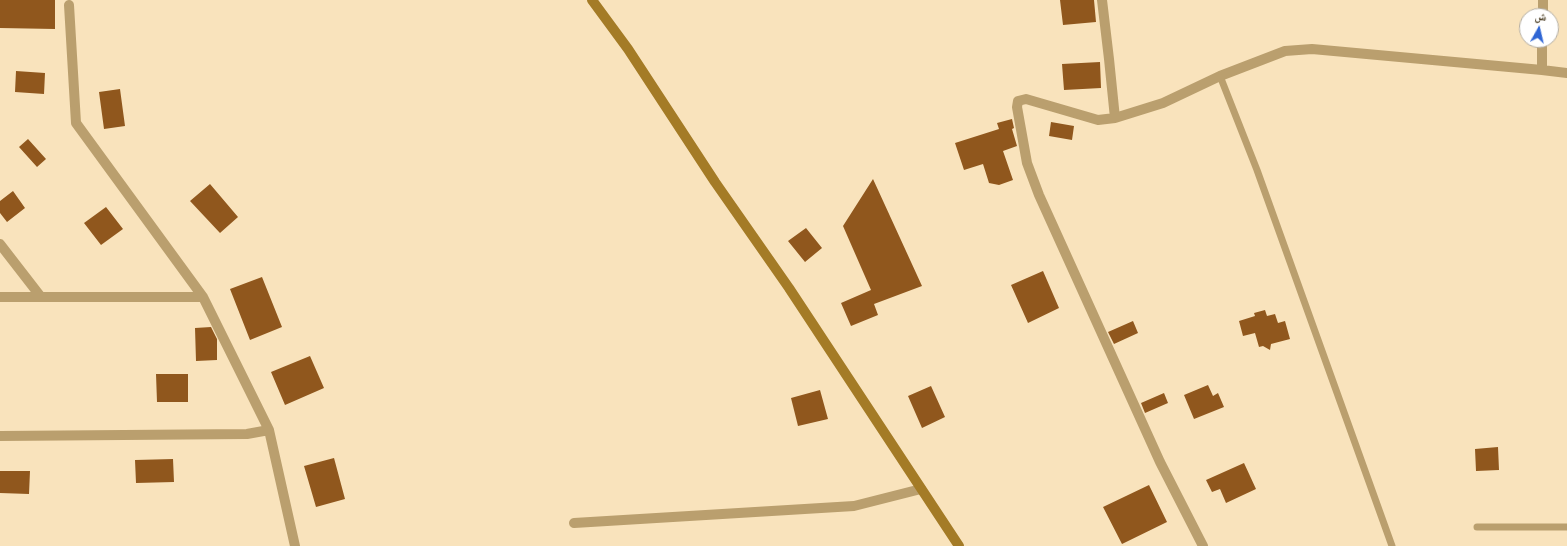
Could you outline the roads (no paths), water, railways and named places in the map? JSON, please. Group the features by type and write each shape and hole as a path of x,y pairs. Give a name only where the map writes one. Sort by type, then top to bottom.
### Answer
{"street":[{"path":"592,0 628,49 715,182 789,288 958,546"},
{"path":"1102,0 1115,118"},
{"path":"69,5 76,123 203,297 269,430 295,546"},
{"path":"1542,48 1542,70"},
{"path":"1203,546 1160,462 1040,195 1028,163 1017,107 1018,102 1026,99 1098,120 1115,118 1163,102 1220,76 1285,51 1312,49 1567,73"},
{"path":"0,244 41,297"},
{"path":"0,296 203,297"},
{"path":"0,436 247,434 269,430"},
{"path":"574,523 854,506 921,489"}],"lane":[{"path":"1220,76 1257,170 1392,546"},
{"path":"1477,527 1567,527"}]}
